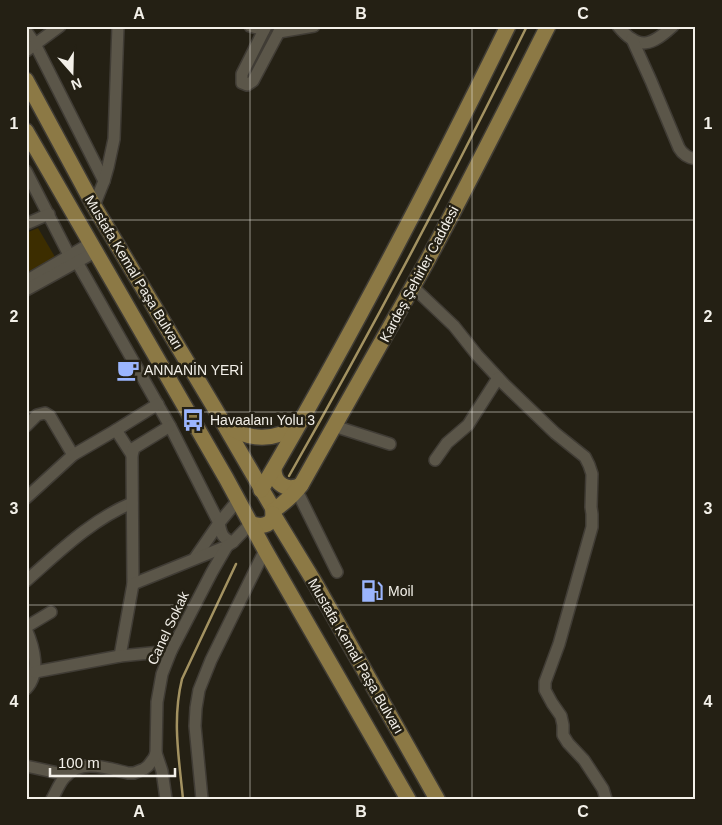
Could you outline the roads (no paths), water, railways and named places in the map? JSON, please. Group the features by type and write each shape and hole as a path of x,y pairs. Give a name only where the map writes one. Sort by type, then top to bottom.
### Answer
{"main road":[{"path":"261,489 360,314 452,139 508,26"},
{"name":"Kardeş Şehirler Caddesi","path":"273,513 299,488 412,287 502,118 548,26"},
{"name":"Mustafa Kemal Paşa Bulvarı","path":"26,80 94,206 261,489"},
{"name":"Mustafa Kemal Paşa Bulvarı","path":"26,131 240,502"},
{"path":"223,422 241,434 255,438 285,434 298,426"},
{"path":"274,469 274,477 282,486 299,488"},
{"path":"261,489 273,513 271,521 265,525 258,526 252,524 240,502 246,490 261,489"},
{"name":"Mustafa Kemal Paşa Bulvarı","path":"273,513 315,583 437,799"},
{"name":"Mustafa Kemal Paşa Bulvarı","path":"252,524 265,550 408,799"}],"street":[{"path":"30,48 60,26"},
{"path":"94,206 104,182 114,139 118,26"},
{"path":"250,26 265,28 242,74 242,82 247,85 253,81 280,29 314,26"},
{"path":"618,26 632,39 641,42 654,41 673,26"},
{"path":"26,31 30,48 104,182"},
{"path":"632,39 679,148 684,155 696,159"},
{"path":"26,171 73,259 158,404 219,523 221,532 230,544 133,584"},
{"path":"26,224 49,214"},
{"path":"26,290 93,247"},
{"path":"26,281 73,259"},
{"path":"412,287 454,326 476,355 498,378 555,433 588,461 591,469 592,527 559,644 545,682 545,690 561,716 563,735 584,760 603,789 606,799"},
{"path":"434,460 447,443 468,425 498,378"},
{"path":"26,498 74,455 158,404"},
{"path":"26,426 37,415 45,413 50,416 74,455"},
{"path":"120,656 133,584 132,455 134,448 170,426"},
{"path":"334,426 390,444"},
{"path":"116,430 132,455"},
{"path":"299,488 337,572"},
{"path":"197,557 219,523 240,502"},
{"path":"26,582 57,553 96,522 132,503"},
{"name":"Canel Sokak","path":"166,799 162,772 156,753 157,702 162,674 171,651 212,572 230,544 252,524"},
{"path":"202,799 195,726 199,690 211,660 265,550"},
{"path":"197,557 206,558 210,563 212,572"},
{"path":"26,689 32,682 35,672 34,654 26,628 51,612"},
{"path":"35,672 120,656 171,651"},
{"path":"52,799 67,775 76,769 94,766 128,773 139,772 152,762 156,753"},
{"path":"26,766 67,775"}],"waterway":[{"path":"289,476 411,252 527,26"},
{"path":"183,799 177,724 177,709 182,679 236,564"}],"place":[{"name":"ANNANİN YERİ","path":"128,370"},
{"name":"Havaalanı Yolu 3","path":"193,420"},
{"name":"Moil","path":"372,591"}]}
